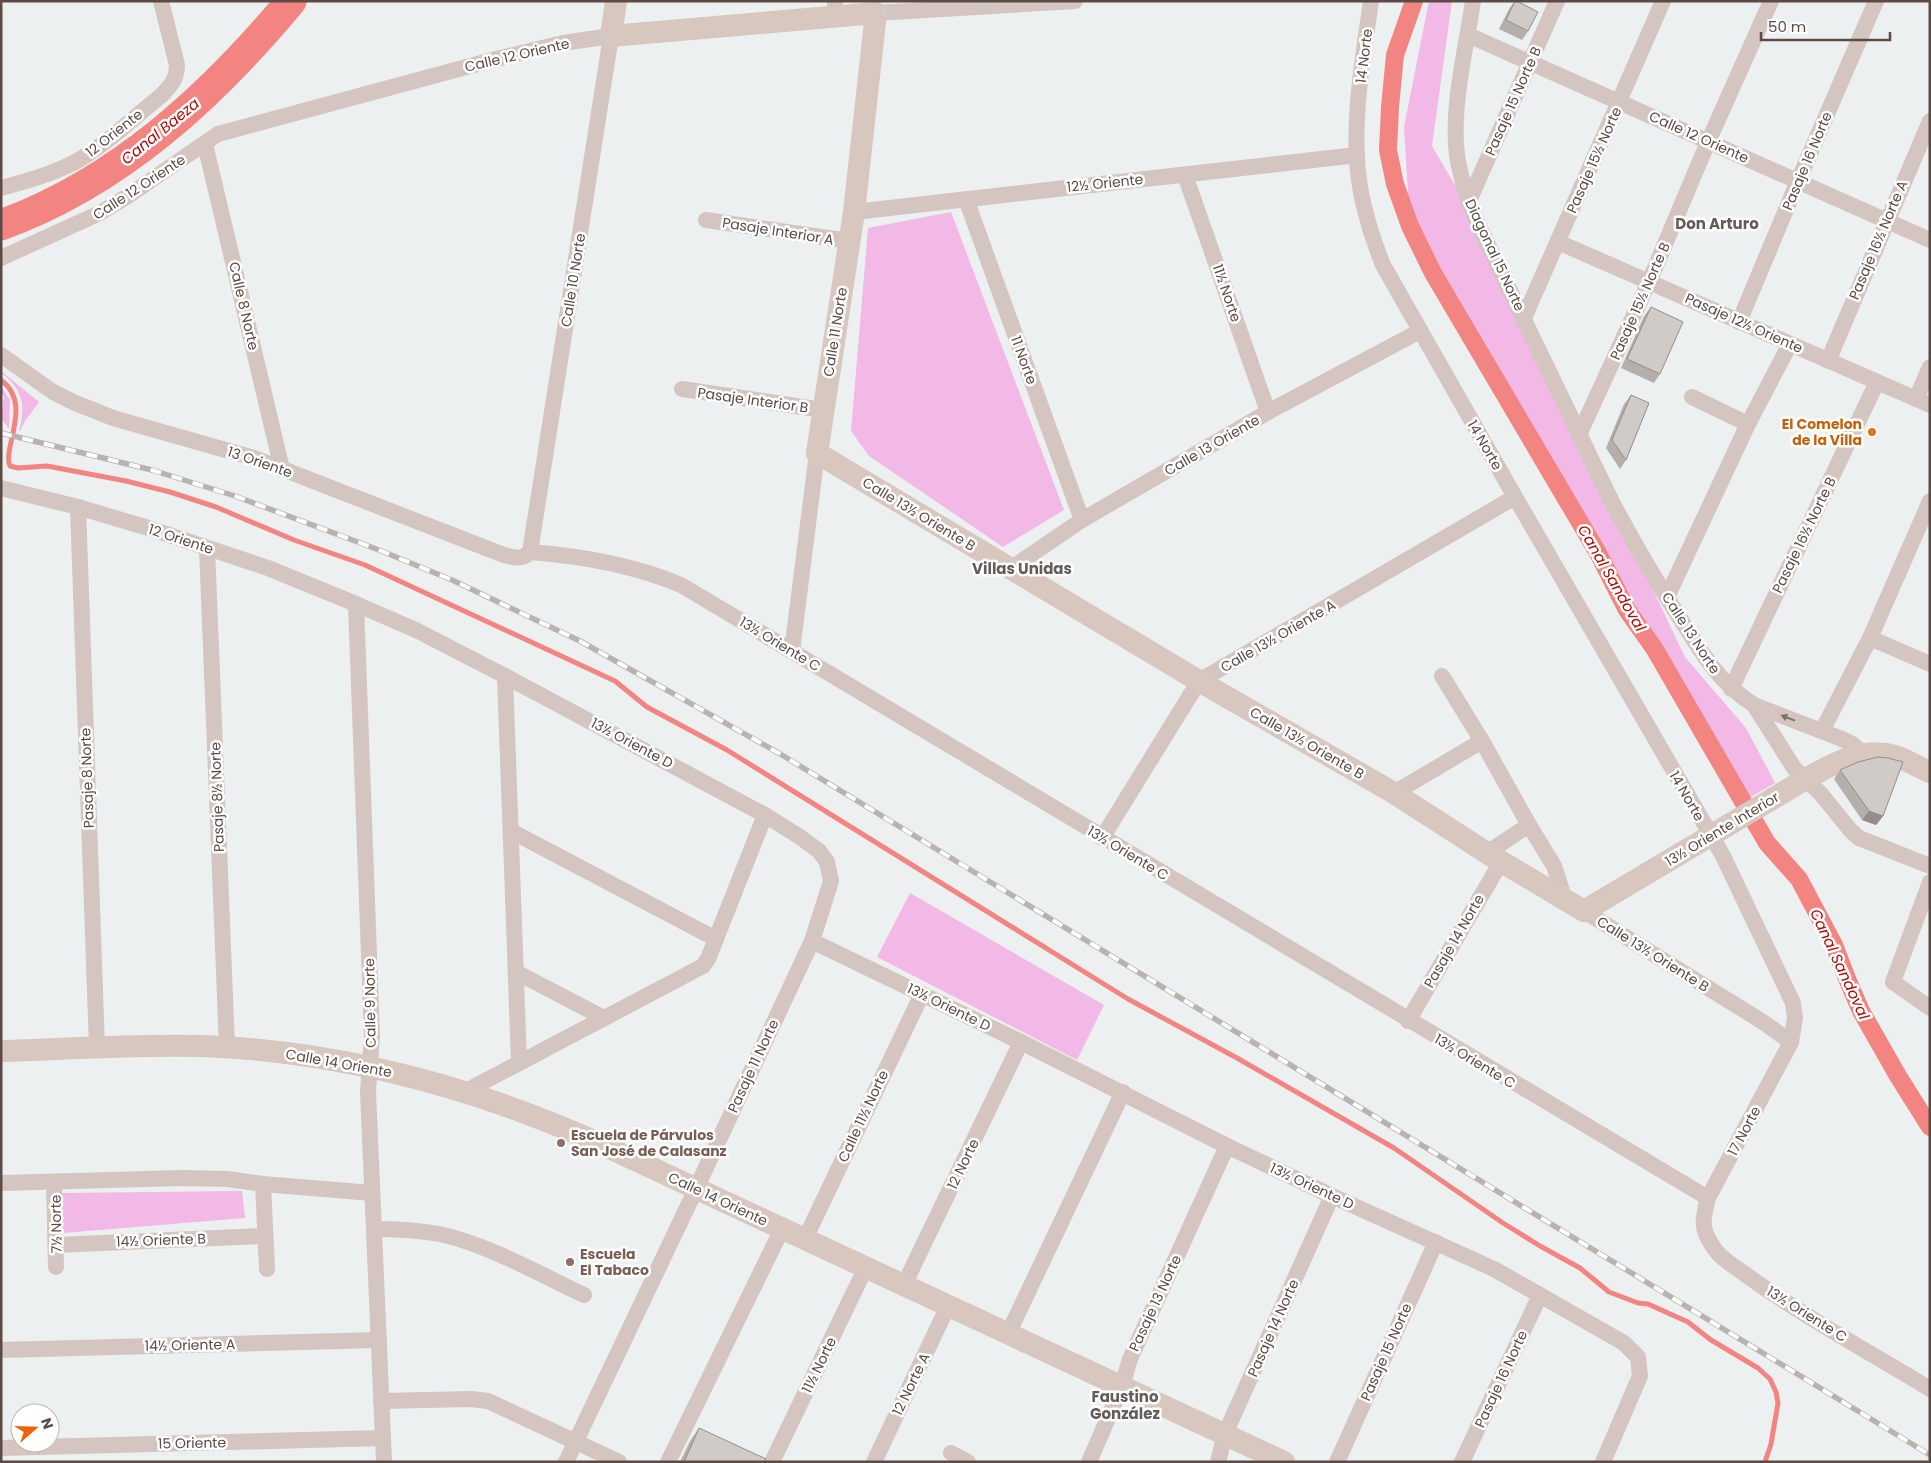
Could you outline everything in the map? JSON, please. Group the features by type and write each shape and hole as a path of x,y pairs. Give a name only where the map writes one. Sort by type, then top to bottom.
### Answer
{"street":[{"name":"12 Oriente","path":"1,188 58,170 97,148 162,95 177,75 177,65 161,1"},
{"name":"Calle 10 Norte","path":"528,554 616,1"},
{"name":"Calle 12 Oriente","path":"1,258 100,213 218,134 496,59 563,43 835,9 876,13 1010,3 1075,1"},
{"name":"14 Norte","path":"1371,1 1361,83 1357,155 1363,205 1376,247 1392,282 1723,856 1793,1003 1795,1018 1791,1042"},
{"name":"Diagonal 15 Norte","path":"1473,1 1456,111 1455,132 1459,169 1475,218 1580,435"},
{"name":"Pasaje 15 Norte B","path":"1469,201 1557,1"},
{"name":"Pasaje 15½ Norte","path":"1524,318 1664,1"},
{"name":"Pasaje 15½ Norte B","path":"1580,435 1649,282 1708,142 1771,1"},
{"name":"Pasaje 16 Norte","path":"1740,322 1798,181 1876,1"},
{"name":"Calle 11 Norte","path":"792,651 817,453 854,212 876,13"},
{"name":"Calle 12 Oriente","path":"1468,35 1930,240"},
{"name":"Pasaje 16½ Norte A","path":"1828,360 1886,220 1930,121"},
{"name":"Calle 8 Norte","path":"205,144 282,468"},
{"name":"12½ Oriente","path":"854,212 1357,155"},
{"name":"11½ Norte","path":"1185,174 1268,412"},
{"name":"11 Norte","path":"966,199 1082,520"},
{"name":"Pasaje Interior A","path":"706,220 849,242"},
{"name":"Pasaje 12½ Oriente","path":"1558,242 1923,402"},
{"name":"Calle 13 Oriente","path":"1010,569 1082,520 1268,412 1420,331"},
{"path":"1667,597 1748,424 1790,344"},
{"name":"13 Oriente","path":"1,355 54,392 93,410 254,458 504,555 515,558 528,554"},
{"path":"1923,402 1930,367"},
{"name":"Pasaje 16½ Norte B","path":"1731,689 1877,382"},
{"name":"Pasaje Interior B","path":"682,389 824,410"},
{"path":"1692,397 1748,424"},
{"name":"Calle 13 Norte","path":"1580,435 1637,548 1712,668 1731,689 1754,705 1852,744 1863,753 1893,755 1930,772"},
{"name":"Calle 13½ Oriente B","path":"817,453 1199,682 1394,793 1494,858 1763,1022 1791,1042"},
{"name":"12 Oriente","path":"1,488 78,507 207,548 268,568 356,604"},
{"name":"Calle 13½ Oriente A","path":"1102,838 1199,682 1515,497"},
{"path":"1822,732 1870,638 1930,501"},
{"name":"Pasaje 8 Norte","path":"78,507 97,1048"},
{"name":"Pasaje 8½ Norte","path":"207,548 227,1048"},
{"name":"13½ Oriente C","path":"528,554 571,555 665,578 681,586 1408,1021 1708,1198"},
{"name":"13½ Oriente D","path":"356,604 418,631 506,676 766,815 818,850 827,862 832,881 812,941 1123,1092 1227,1146 1494,1269 1624,1343 1638,1357 1640,1376 1603,1462"},
{"name":"Calle 9 Norte","path":"356,604 372,1026 368,1092 384,1462"},
{"path":"1870,638 1930,664"},
{"path":"506,676 519,1062"},
{"path":"1442,676 1554,866 1574,906"},
{"path":"1754,705 1794,768 1804,780 1821,794 1855,835 1930,866"},
{"path":"1394,793 1482,741"},
{"name":"13½ Oriente Interior","path":"1574,906 1711,836 1804,780 1844,759 1863,753"},
{"path":"466,1091 703,966 716,939 766,815"},
{"path":"1494,858 1529,825"},
{"path":"511,831 716,939"},
{"name":"Pasaje 14 Norte","path":"1408,1021 1494,858"},
{"path":"1929,887 1893,982 1930,1008"},
{"name":"Pasaje 11 Norte","path":"566,1462 812,941"},
{"path":"516,972 604,1018"},
{"name":"Calle 11½ Norte","path":"805,1239 922,994"},
{"name":"12 Norte","path":"904,1285 1021,1042"},
{"name":"17 Norte","path":"1702,1221 1708,1198 1791,1042"},
{"name":"Calle 14 Oriente","path":"1,1051 174,1046 275,1052 370,1067 466,1091 555,1124 1284,1462"},
{"path":"1008,1334 1123,1092"},
{"name":"Pasaje 13 Norte","path":"1089,1462 1122,1386 1130,1359 1227,1146"},
{"path":"1,1183 182,1178 227,1179 263,1184 372,1193"},
{"name":"7½ Norte","path":"54,1182 57,1245 56,1267"},
{"path":"263,1184 267,1270"},
{"name":"Pasaje 14 Norte","path":"1218,1462 1226,1434 1332,1196"},
{"name":"13½ Oriente C","path":"1702,1221 1712,1246 1722,1257 1784,1301 1930,1389"},
{"path":"374,1229 423,1232 462,1241 496,1254 584,1295"},
{"path":"668,1462 782,1229"},
{"name":"14½ Oriente B","path":"57,1245 264,1236"},
{"name":"Pasaje 15 Norte","path":"1337,1462 1436,1242"},
{"name":"11½ Norte","path":"772,1462 866,1267"},
{"name":"Pasaje 16 Norte","path":"1462,1462 1540,1295"},
{"name":"12 Norte A","path":"874,1462 948,1306"},
{"name":"14½ Oriente A","path":"1,1350 379,1340"},
{"path":"381,1400 471,1399 488,1401 619,1462"},
{"name":"15 Oriente","path":"1,1448 383,1438"},
{"path":"951,1453 968,1462"}],"shaded area":[{"path":"1429,1 1452,1 1432,146 1479,226 1685,657 1746,728 1775,783 1742,802 1410,226 1404,127"},
{"path":"951,212 1064,510 1003,547 869,456 851,431 868,228"},
{"path":"1,371 39,402 20,431 21,399 14,385"},
{"path":"1,386 10,400 9,429 1,418 4,396 1,394"},
{"path":"910,893 1104,1005 1077,1060 877,957"},
{"path":"242,1191 245,1218 63,1233 62,1193"}],"building":[{"path":"1515,1 1538,12 1528,31 1506,20"},
{"path":"1651,307 1683,322 1660,374 1627,359"},
{"path":"1631,395 1649,403 1626,460 1612,440"},
{"path":"1878,757 1903,762 1883,816 1869,811 1840,770 1858,762"},
{"path":"699,1428 766,1459 764,1462 684,1462"}],"waterway":[{"name":"Canal Baeza","path":"1,225 44,207 85,185 124,160 161,132 229,70 291,1"},
{"name":"Canal Sandoval","path":"1414,1 1395,55 1388,150 1395,184 1410,226 1433,273 1598,553 1627,610 1654,648 1767,843 1799,879 1834,945 1861,1011 1930,1127"},
{"path":"1,380 13,394 16,411 8,457 10,466 18,468 47,466 126,481 170,492 216,507 294,540 365,565 615,681 647,707 727,750 1128,999 1237,1058 1394,1148 1503,1223 1580,1268 1609,1292 1638,1303 1648,1304 1688,1322 1711,1340 1758,1368 1770,1379 1776,1392 1778,1403 1771,1444 1765,1462"}],"railway":[{"path":"1,433 152,470 235,496 379,550 452,580 580,641 782,755 1930,1455"}],"place":[{"name":"El Comelon de la Villa","path":"1872,432"},
{"name":"Escuela de Párvulos San José de Calasanz","path":"561,1143"},
{"name":"Escuela El Tabaco","path":"570,1262"}],"district":[{"name":"Don Arturo","path":"1717,223"},
{"name":"Villas Unidas","path":"1022,568"},
{"name":"Faustino González","path":"1125,1404"}]}
